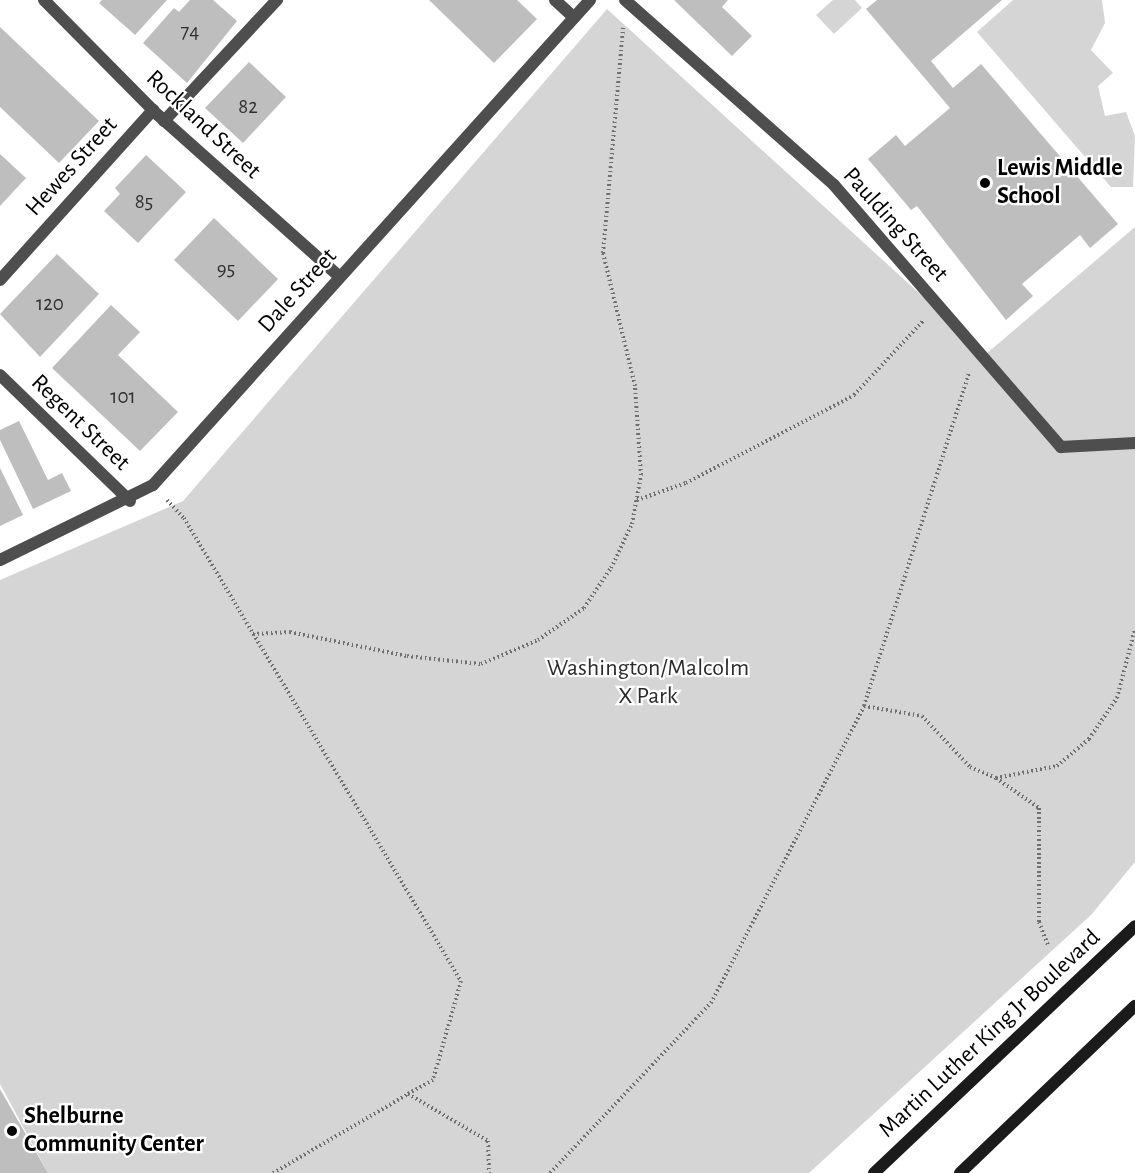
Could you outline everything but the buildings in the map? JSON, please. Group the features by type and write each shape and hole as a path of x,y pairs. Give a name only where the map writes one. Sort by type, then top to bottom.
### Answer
{"main road":[{"name":"Martin Luther King Jr Boulevard","path":"874,1173 1135,926"},
{"path":"960,1173 1135,1006"}],"street":[{"name":"Rockland Street","path":"44,0 164,121 339,276"},
{"path":"164,121 277,0"},
{"path":"555,0 574,18"},
{"name":"Dale Street","path":"0,560 130,501 153,485 339,276 591,0"},
{"name":"Paulding Street","path":"624,0 834,185 1061,447 1135,443"},
{"name":"Hewes Street","path":"0,280 153,110"},
{"name":"Regent Street","path":"0,375 130,501"}],"path":[{"path":"253,634 290,632 407,656 481,664 538,640 584,608 611,568 637,500 641,474 635,386 603,253 623,22"},
{"path":"637,500 686,483 854,395 938,305"},
{"path":"550,1173 711,1003 864,706 976,349"},
{"path":"153,485 184,518 461,981 433,1080 273,1173"},
{"path":"996,778 1057,766 1089,739 1118,698 1135,628"},
{"path":"864,706 922,716 970,767 996,778 1039,808 1039,922 1048,946"},
{"path":"408,1094 488,1141 489,1173"}],"green space":[{"path":"833,0 855,0 862,8 834,34 816,15"},
{"path":"1013,0 1102,0 1105,23 1091,50 1113,73 1098,86 1105,116 1126,112 1135,136 1133,187 1111,187 977,32"},
{"name":"Washington/Malcolm X Park","path":"607,9 986,354 1135,227 1135,862 1091,915 809,1173 48,1173 0,1084 0,580 183,501"}],"place":[{"name":"Lewis Middle School","path":"985,183"},
{"name":"Shelburne Community Center","path":"12,1131"}]}
